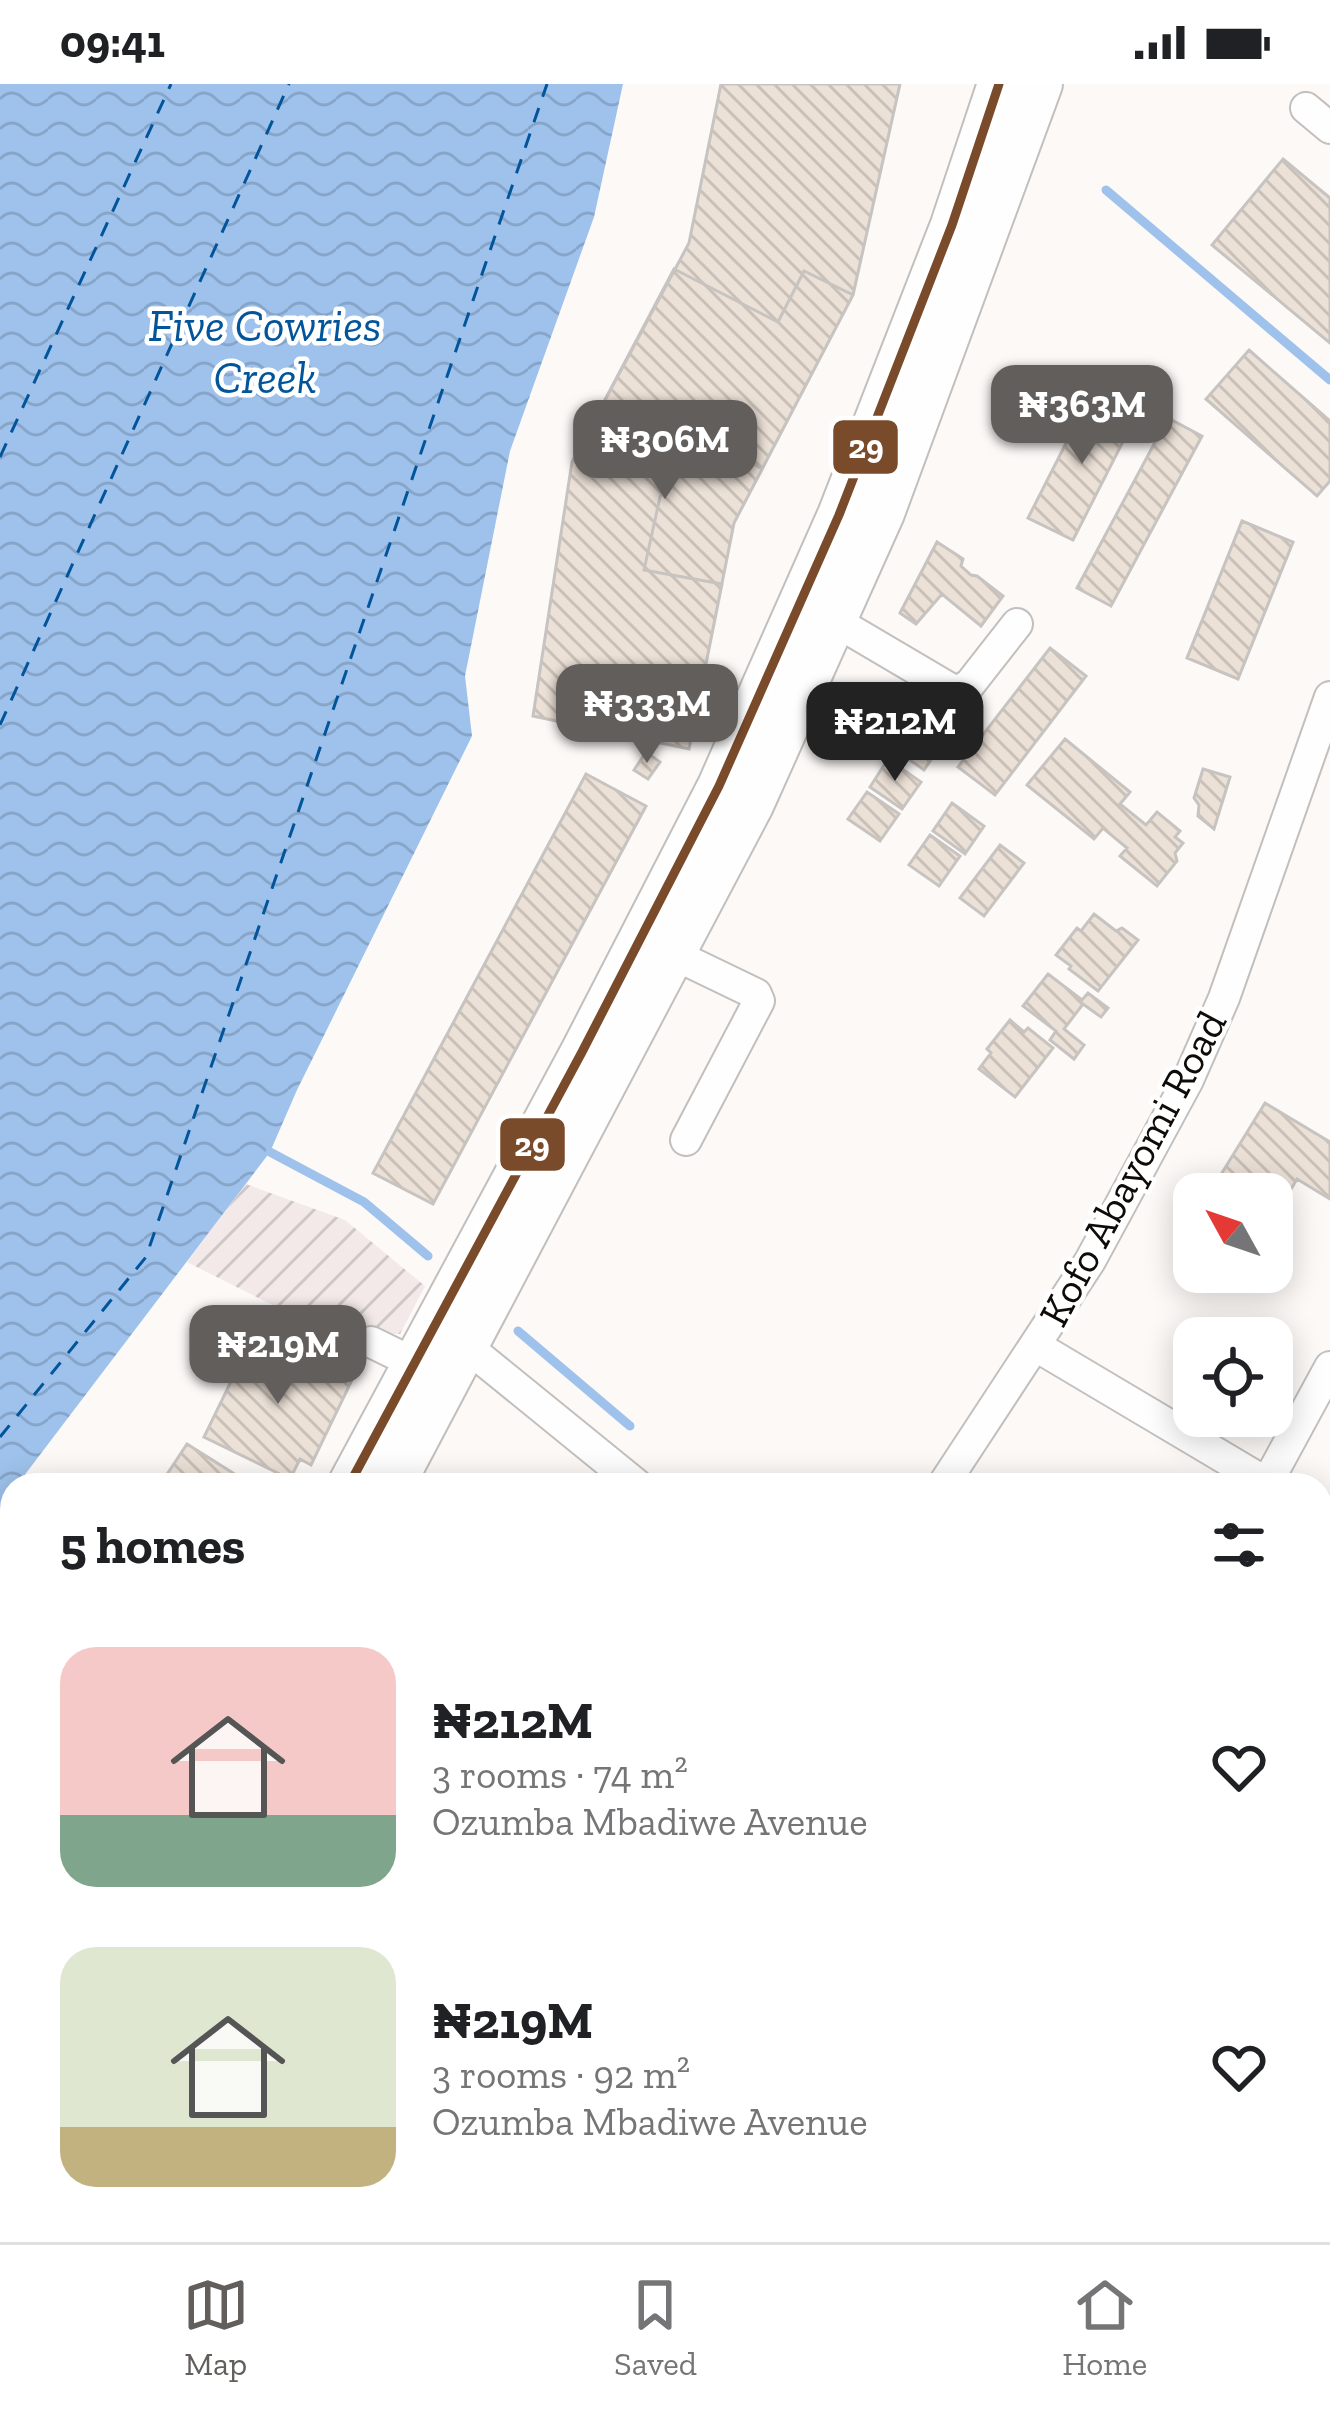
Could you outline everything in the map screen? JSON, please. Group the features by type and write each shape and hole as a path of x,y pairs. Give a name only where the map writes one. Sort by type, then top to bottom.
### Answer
{"highway":[{"path":"397,1473 438,1346 585,1019 719,786 839,515 952,225 999,84"},
{"path":"357,1473 673,954 752,805 884,513 1042,84"}],"street":[{"path":"835,621 952,690 970,684 1017,624"},
{"name":"Kofo Abayomi Road","path":"951,1473 1090,1261 1188,1080 1224,998 1330,697"},
{"path":"673,954 760,1000 686,1140"},
{"path":"370,1342 438,1346 620,1473"},
{"path":"1036,1346 1243,1473"},
{"path":"1261,1473 1330,1367"}],"shaded area":[{"path":"246,1184 345,1220 425,1286 400,1334 376,1334 364,1351 187,1262"}],"water":[{"name":"Five Cowries Creek","path":"0,84 623,84 594,217 510,451 465,676 472,736 270,1152 26,1473 0,1473"}],"building":[{"path":"721,84 900,84 853,295 734,523 689,749 533,716 572,462 689,243"},
{"path":"1283,159 1330,198 1330,343 1212,245"},
{"path":"674,269 778,322 804,271 853,295 762,469 695,431 660,497 644,570 722,584 689,749 533,716 572,462"},
{"path":"1249,350 1330,421 1330,481 1317,496 1206,399"},
{"path":"1091,394 1136,416 1073,540 1028,518"},
{"path":"1168,418 1202,436 1111,606 1077,588"},
{"path":"1242,521 1293,542 1238,679 1187,658"},
{"path":"937,542 963,559 961,566 971,575 1003,596 981,626 942,594 916,624 900,613"},
{"path":"1050,648 1086,676 995,795 958,767"},
{"path":"871,690 943,742 924,770 851,718"},
{"path":"1065,739 1130,792 1120,804 1146,825 1157,812 1180,831 1175,837 1183,843 1175,853 1177,861 1157,886 1120,856 1127,848 1103,828 1094,839 1027,785"},
{"path":"646,752 660,762 648,779 634,770"},
{"path":"888,759 921,782 902,809 870,787"},
{"path":"1203,769 1230,777 1214,829 1198,816 1194,798"},
{"path":"586,774 646,806 433,1204 373,1173"},
{"path":"867,792 899,814 880,841 848,819"},
{"path":"952,803 984,826 965,854 933,831"},
{"path":"930,835 960,856 939,886 909,865"},
{"path":"1000,845 1024,863 984,916 960,898"},
{"path":"1094,914 1138,940 1098,991 1056,955"},
{"path":"1048,974 1082,1000 1088,993 1108,1008 1101,1017 1083,1004 1064,1029 1084,1045 1074,1059 1050,1040 1056,1031 1023,1006"},
{"path":"1010,1020 1053,1048 1015,1097 979,1069 991,1053 987,1049"},
{"path":"1265,1103 1330,1142 1330,1199 1297,1179 1293,1186 1293,1173 1222,1173"},
{"path":"255,1332 352,1380 311,1465 300,1459 293,1473 278,1473 204,1437"},
{"path":"187,1444 233,1473 168,1473"}],"waterway":[{"path":"1106,190 1330,380"},
{"path":"270,1152 364,1202 428,1256"},
{"path":"518,1331 630,1426"}],"ferry route":[{"path":"0,457 171,84"},
{"path":"0,725 289,84"},
{"path":"0,1437 146,1257 547,84"}],"transit line":[{"name":"29","path":"355,1473 719,786 839,515 952,225 999,84"}]}
